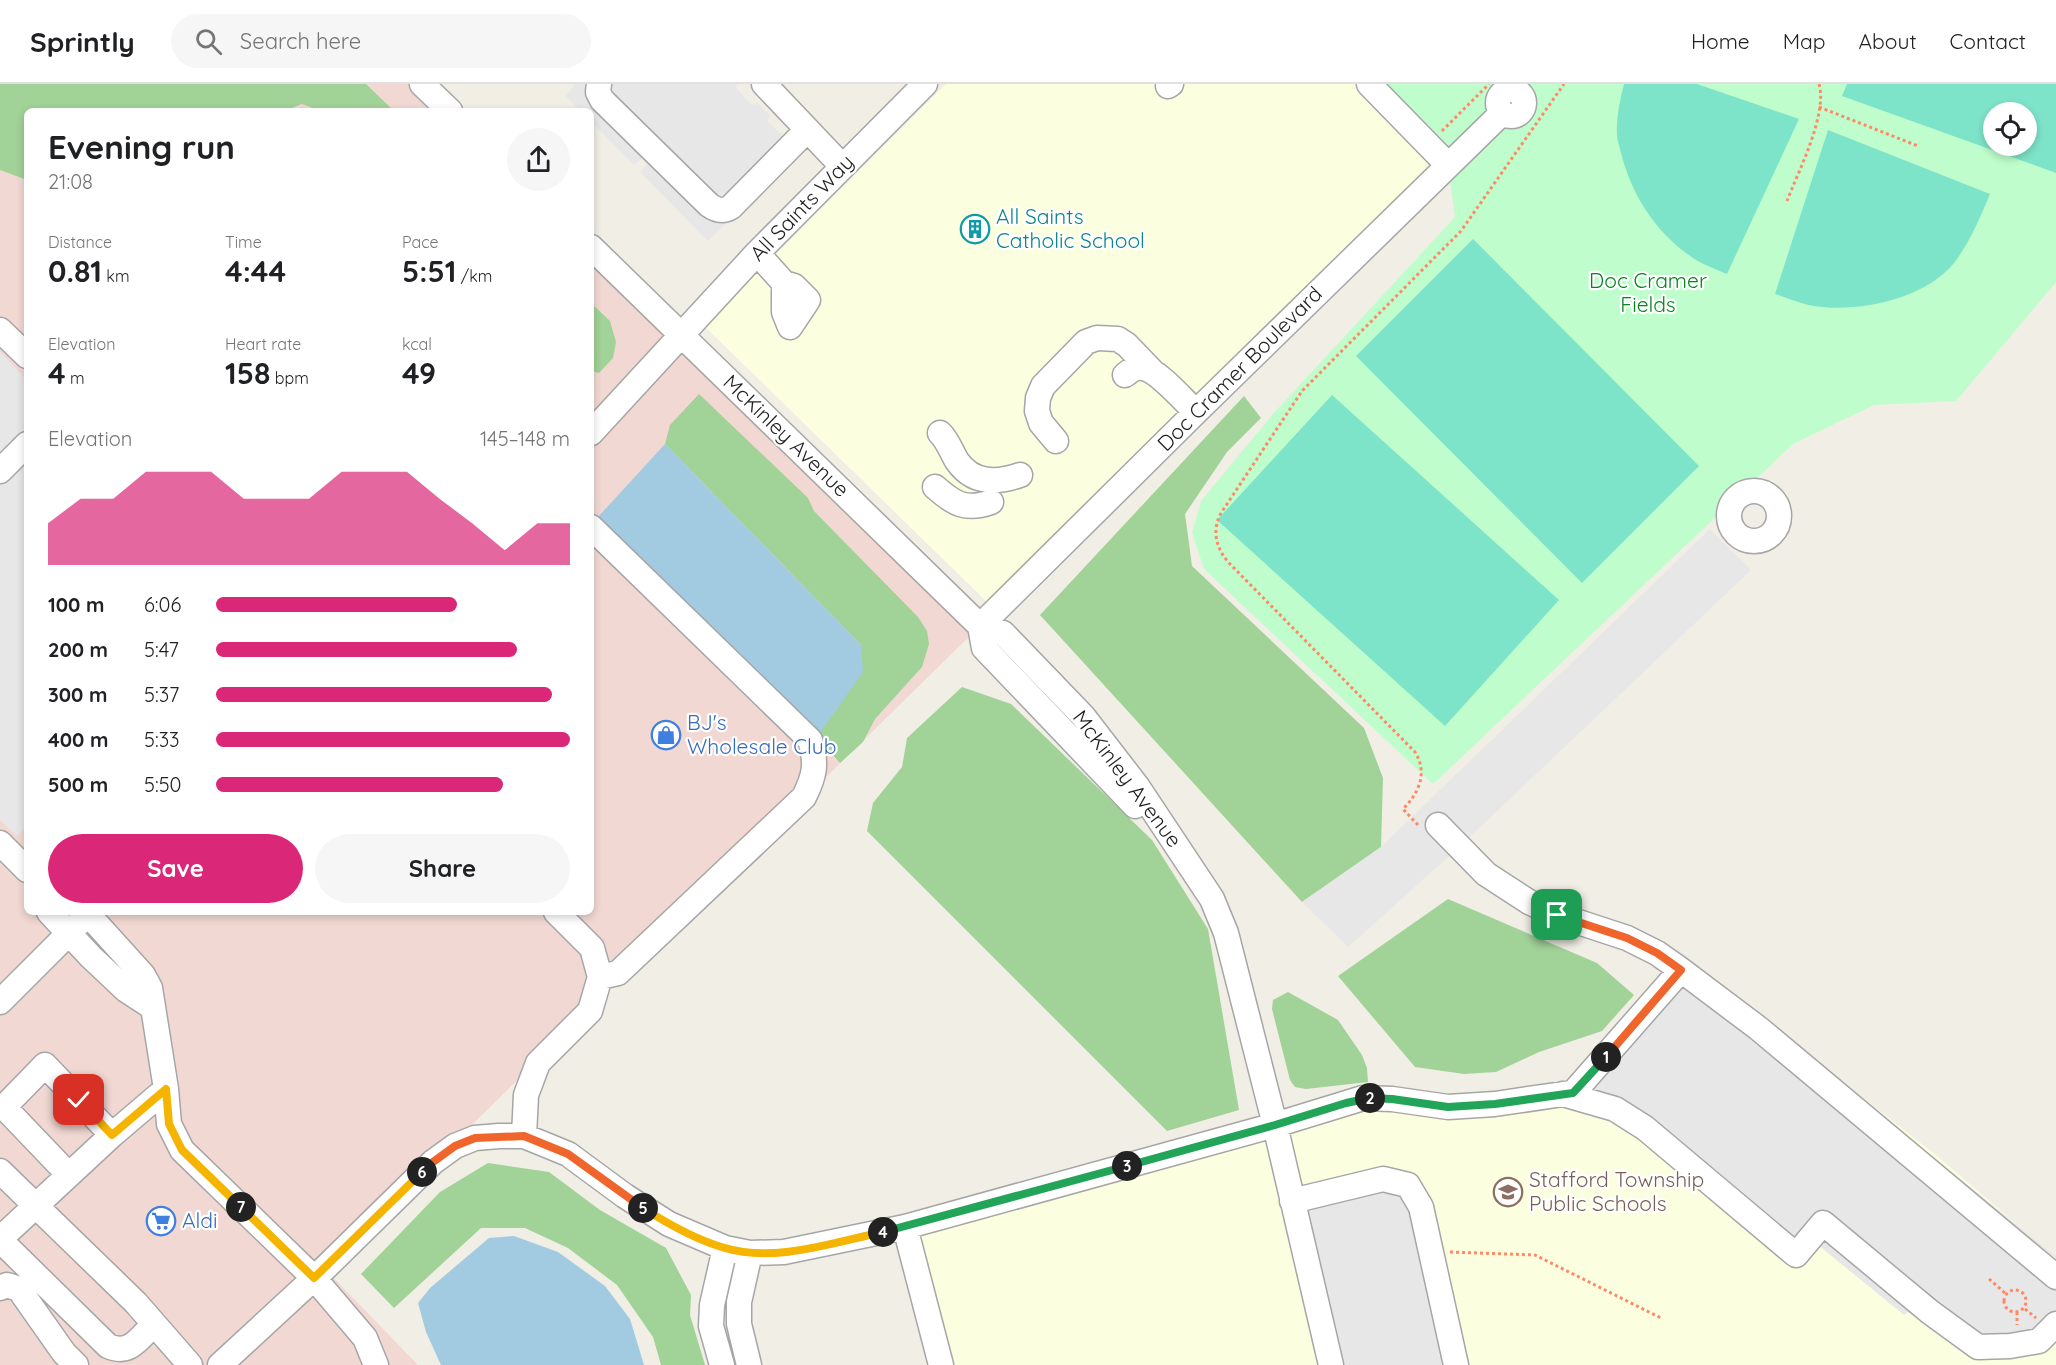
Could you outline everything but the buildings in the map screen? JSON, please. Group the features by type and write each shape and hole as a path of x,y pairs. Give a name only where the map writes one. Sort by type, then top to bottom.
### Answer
{"street":[{"path":"422,84 447,108"},
{"path":"599,84 598,92 602,100 709,205 717,210 730,207 807,130"},
{"path":"764,84 842,166"},
{"name":"All Saints Way","path":"594,427 659,361 681,333 757,253 925,84"},
{"path":"1369,84 1448,165"},
{"name":"Doc Cramer Boulevard","path":"980,626 1502,113 1498,100 1504,92 1527,89"},
{"name":"McKinley Avenue","path":"594,250 980,626 984,648 1190,865 1212,899 1226,933 1275,1125 1331,1365"},
{"path":"757,253 784,283 784,312 792,334"},
{"path":"0,330 24,353"},
{"path":"1056,441 1041,423 1037,411 1038,398 1043,386 1086,342 1097,338 1118,339 1127,345 1196,412"},
{"path":"1125,375 1133,369 1142,368 1152,371"},
{"path":"940,433 947,440 959,464 971,474 987,480 1002,481 1020,475"},
{"path":"0,471 24,447"},
{"path":"935,487 949,500 963,505 978,507 991,502"},
{"path":"594,530 810,740 815,759 813,779 804,797 618,973 600,977"},
{"path":"1430,827 1486,874 1520,897 1557,915 1627,938 1657,953 1681,970 1758,1028 2056,1277"},
{"path":"0,843 24,867"},
{"path":"52,915 126,990 152,1007"},
{"path":"0,1002 86,915"},
{"path":"90,915 143,975 150,988 166,1089 169,1124 182,1150 314,1278 365,1338 376,1365"},
{"path":"524,1136 526,1095 538,1063 590,1011 600,977 592,948 559,915"},
{"path":"220,1365 314,1278 433,1162 455,1146 475,1138 524,1136 568,1154 625,1196 669,1224 725,1248 750,1253 784,1252 905,1227 1275,1125 1363,1098 1392,1099 1448,1107 1495,1104 1573,1093 1681,970"},
{"path":"69,1175 3,1107 45,1065 112,1135"},
{"path":"154,1324 128,1349 118,1350 108,1346 0,1239 112,1135 166,1089"},
{"path":"1563,1094 1615,1109 1645,1128 1796,1255 1823,1223 1930,1312 1978,1347 2010,1346 2039,1341 2049,1324"},
{"path":"0,1171 136,1303 190,1365"},
{"path":"1292,1201 1383,1179 1408,1185 1421,1207 1456,1365"},
{"path":"905,1227 941,1365"},
{"path":"722,1365 711,1326 712,1305 725,1248"},
{"path":"749,1365 739,1324 739,1302 750,1253"},
{"path":"0,1288 7,1285 19,1289 64,1353 76,1365"},
{"path":"43,1324 64,1303"}],"path":[{"path":"1428,145 1489,84"},
{"path":"1430,827 1403,809 1415,795 1421,780 1421,767 1415,752 1229,563 1219,548 1216,525 1223,510 1302,391 1461,231 1564,84"},
{"path":"1787,201 1815,129 1819,107 1819,84"},
{"path":"1819,107 1918,146"},
{"path":"1432,1255 1459,1251 1535,1255 1661,1318"},
{"path":"1989,1279 2006,1294"},
{"path":"2013,1290 2021,1291 2026,1297 2024,1308 2015,1312 2008,1310 2004,1304 2006,1294 2013,1290"},
{"path":"2024,1308 2049,1324"}],"shaded area":[{"path":"0,84 425,84 450,108 24,108 24,915 594,915 594,249 980,626 325,1269 418,1365 0,1365"},
{"path":"575,84 737,84 736,88 751,104 754,105 757,102 771,116 768,122 784,137 789,135 804,150 799,152 708,241 640,172 648,163 644,157 634,165 594,125 594,108 578,108 566,96"},
{"path":"946,84 1369,84 1434,151 1432,168 987,602 704,326"},
{"path":"0,352 24,377 24,829 17,836 0,820"},
{"path":"1710,529 1751,570 1456,850 1348,947 1302,902 1381,847"},
{"path":"1678,949 2056,1257 2056,1338 2020,1352 1916,1307 1904,1315 1818,1245 1804,1260 1573,1081 1628,1017"},
{"name":"Stafford Township Public Schools","path":"1761,1017 1937,1156 2056,1258 2056,1365 935,1365 905,1227 1307,1114 1576,1092"},
{"path":"1408,1185 1446,1365 1331,1365 1292,1201"}],"green space":[{"path":"0,84 366,84 391,108 313,108 302,104 292,108 24,108 24,179 0,170"},
{"name":"Doc Cramer Fields","path":"1369,84 2056,84 2056,282 1956,401 1874,405 1793,444 1433,784 1204,569 1192,533 1201,501 1273,414 1455,217 1448,165"},
{"path":"1624,84 1697,84 1799,119 1727,274 1701,263 1680,248 1657,225 1639,199 1626,169 1617,137"},
{"path":"1847,84 2056,84 2056,173 2009,156 2037,156 2037,102 1983,102 1983,147 1842,96"},
{"path":"1828,130 1990,194 1965,247 1954,263 1926,286 1890,301 1850,307 1814,306 1775,294"},
{"path":"1473,239 1699,466 1582,583 1356,356"},
{"path":"594,306 610,321 616,342 613,358 599,373 594,372"},
{"path":"699,394 808,498 814,511 918,617 927,631 929,644 922,667 875,719 863,742 840,763 817,737 861,645 665,444 670,425"},
{"path":"1332,395 1559,600 1445,726 1217,520"},
{"path":"1244,396 1261,418 1227,452 1185,514 1192,566 1364,728 1383,778 1381,847 1302,902 1040,615"},
{"path":"962,687 1011,704 1152,840 1208,929 1239,1110 1167,1131 867,831 873,803 902,767 907,738"},
{"path":"1448,899 1597,963 1634,995 1602,1031 1539,1052 1496,1072 1464,1074 1415,1067 1338,976"},
{"path":"1288,992 1338,1020 1362,1055 1367,1068 1368,1082 1306,1089 1295,1087 1290,1080 1272,1009 1273,1000"},
{"path":"488,1163 549,1172 600,1210 666,1248 691,1295 690,1315 705,1365 661,1365 653,1337 617,1285 568,1248 525,1228 481,1228 394,1308 361,1274 440,1192"}],"water":[{"path":"665,444 861,645 863,672 817,737 598,517"},
{"path":"514,1236 558,1252 605,1286 630,1319 644,1365 441,1365 426,1332 418,1303 430,1288 489,1238"}],"place":[{"name":"All Saints Catholic School","path":"975,229"},
{"name":"BJ's Wholesale Club","path":"666,735"},
{"name":"Stafford Township Public Schools","path":"1508,1192"},
{"name":"Aldi","path":"161,1221"}],"route":[{"path":"79,1100 112,1135 166,1089 169,1124 182,1150 314,1278 433,1162 455,1146 475,1138 500,1136 524,1136 568,1154 625,1196 669,1224 725,1248 750,1253 784,1252 905,1227 1275,1125 1363,1098 1392,1099 1448,1107 1495,1104 1573,1093 1681,970 1657,953 1627,938 1557,915"}]}
